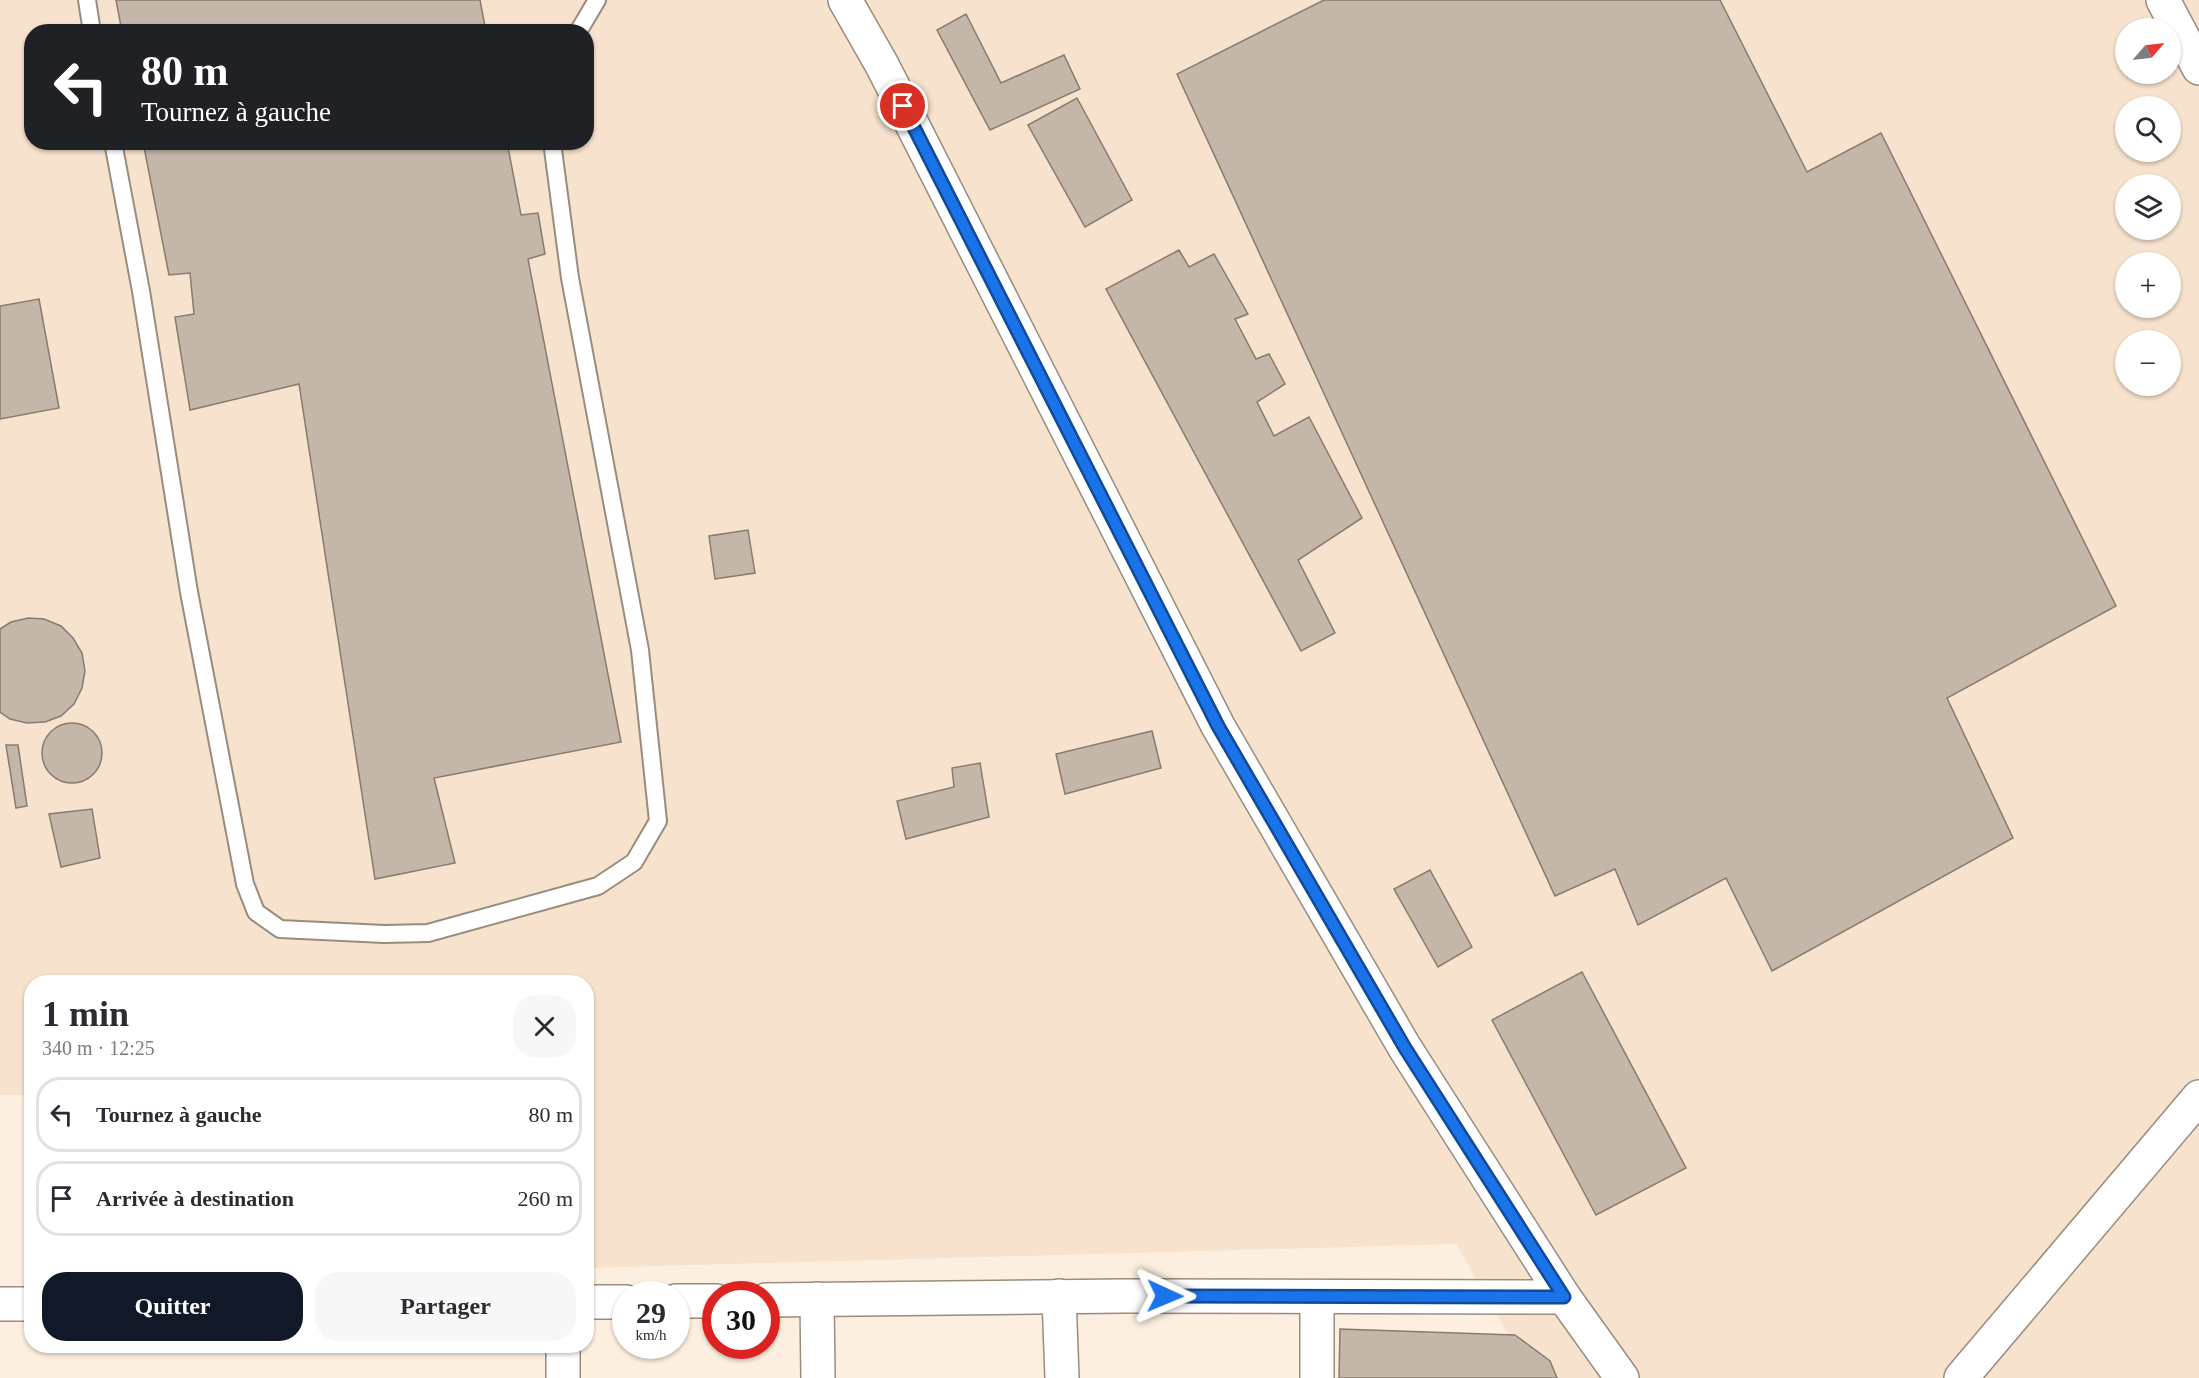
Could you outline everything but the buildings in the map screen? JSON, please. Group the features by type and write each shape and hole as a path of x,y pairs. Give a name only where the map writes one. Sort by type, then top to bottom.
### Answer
{"street":[{"path":"845,0 882,65 1218,726 1405,1048 1564,1297 1622,1378"},
{"path":"2163,0 2199,68"},
{"path":"1960,1378 2199,1097"},
{"path":"780,1300 1059,1296 1564,1297"},
{"path":"1059,1296 1062,1378"},
{"path":"1317,1298 1317,1378"},
{"path":"817,1299 818,1378"},
{"path":"594,1302 612,1302"},
{"path":"0,1304 24,1304"},
{"path":"563,1353 563,1378"}],"lane":[{"path":"87,0 91,24"},
{"path":"583,24 597,0"},
{"path":"115,150 141,291 189,592 245,884 256,912 280,929 384,934 428,933 598,886 634,862 658,821 640,650 570,278 553,150"}],"shaded area":[{"path":"0,0 2199,0 2199,1378 1533,1378 1456,1244 594,1268 594,975 24,975 24,1095 0,1095"}],"route":[{"path":"903,106 1218,726 1405,1048 1564,1297 1442,1299 1165,1296"}]}
